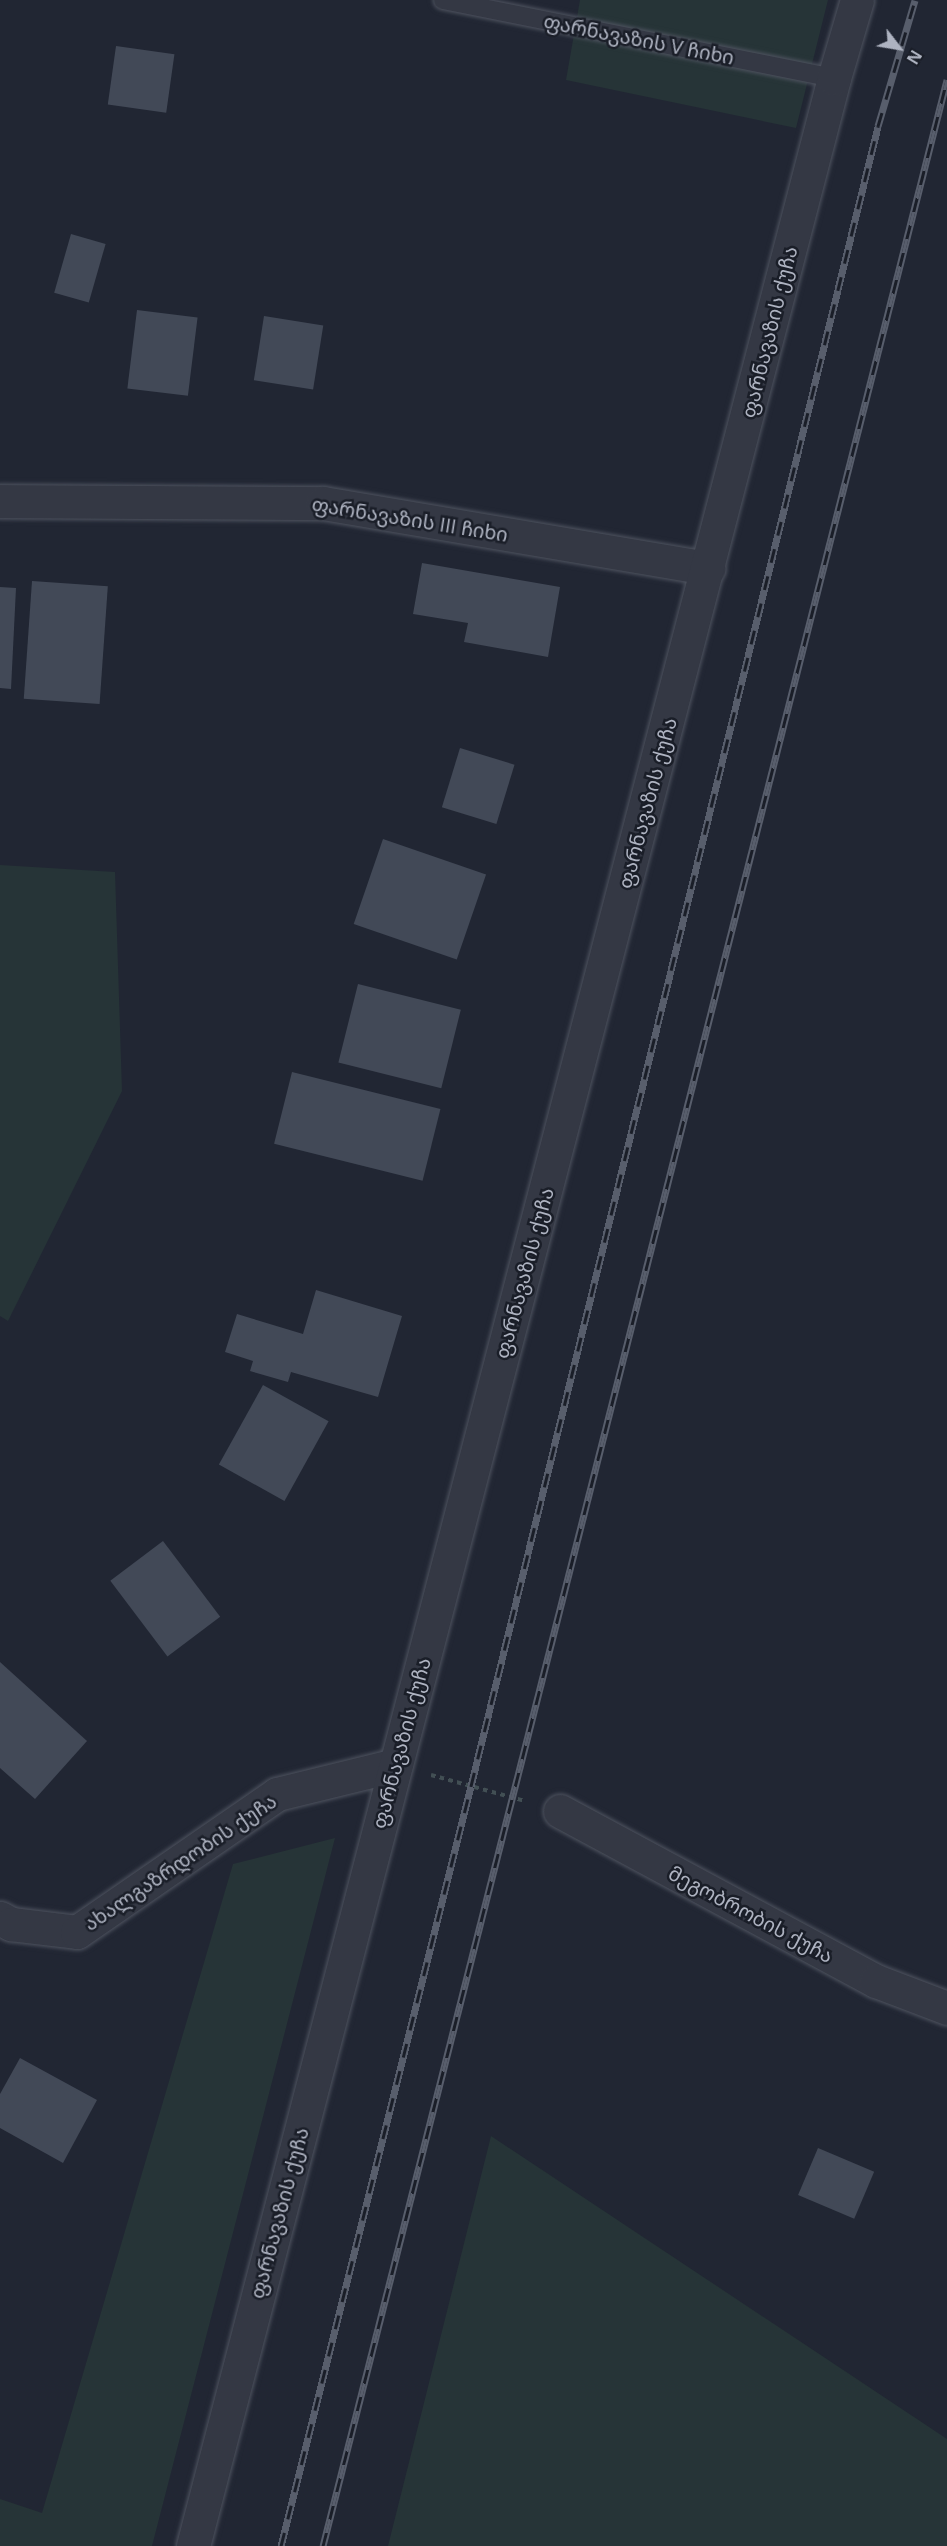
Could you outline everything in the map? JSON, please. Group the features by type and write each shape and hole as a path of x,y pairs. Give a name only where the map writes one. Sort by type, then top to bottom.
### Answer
{"street":[{"name":"ფარნავაზის ქუჩა","path":"193,2546 709,568 834,78 857,0"},
{"name":"ფარნავაზის III ჩიხი","path":"0,501 322,502 709,568"},
{"name":"ახალგაზრდობის ქუჩა","path":"0,1918 11,1924 77,1932 278,1794 395,1765"},
{"name":"მეგობრობის ქუჩა","path":"560,1811 876,1982 947,2008"}],"lane":[{"name":"ფარნავაზის V ჩიხი","path":"444,0 834,78"}],"path":[{"path":"395,1765 560,1811"}],"shaded area":[{"path":"580,0 828,0 796,128 566,80"},
{"path":"0,865 115,872 122,1091 8,1321 0,1316"},
{"path":"335,1838 152,2546 0,2546 0,2499 42,2513 233,1864"},
{"path":"491,2136 947,2439 947,2546 388,2546"}],"building":[{"path":"116,46 174,54 166,113 108,104"},
{"path":"71,234 106,244 89,303 54,293"},
{"path":"137,310 198,317 188,396 127,388"},
{"path":"264,316 323,325 313,390 254,380"},
{"path":"422,563 560,587 548,657 464,642 468,623 413,614"},
{"path":"32,581 108,586 100,704 24,699"},
{"path":"0,587 16,588 11,689 0,688"},
{"path":"460,748 515,765 496,824 442,807"},
{"path":"383,839 486,874 457,960 354,924"},
{"path":"358,984 461,1010 441,1088 338,1063"},
{"path":"292,1072 440,1109 423,1181 274,1144"},
{"path":"316,1290 402,1316 378,1397 291,1372 288,1382 250,1371 253,1361 225,1352 237,1314 303,1334"},
{"path":"263,1385 329,1421 284,1501 219,1465"},
{"path":"163,1541 220,1617 167,1657 110,1581"},
{"path":"0,1662 87,1741 35,1799 0,1768"},
{"path":"20,2058 97,2100 63,2163 0,2128 0,2094"},
{"path":"818,2148 874,2172 854,2219 798,2195"}],"railway":[{"path":"281,2546 471,1786 878,126 915,0"},
{"path":"323,2546 947,80"}]}
